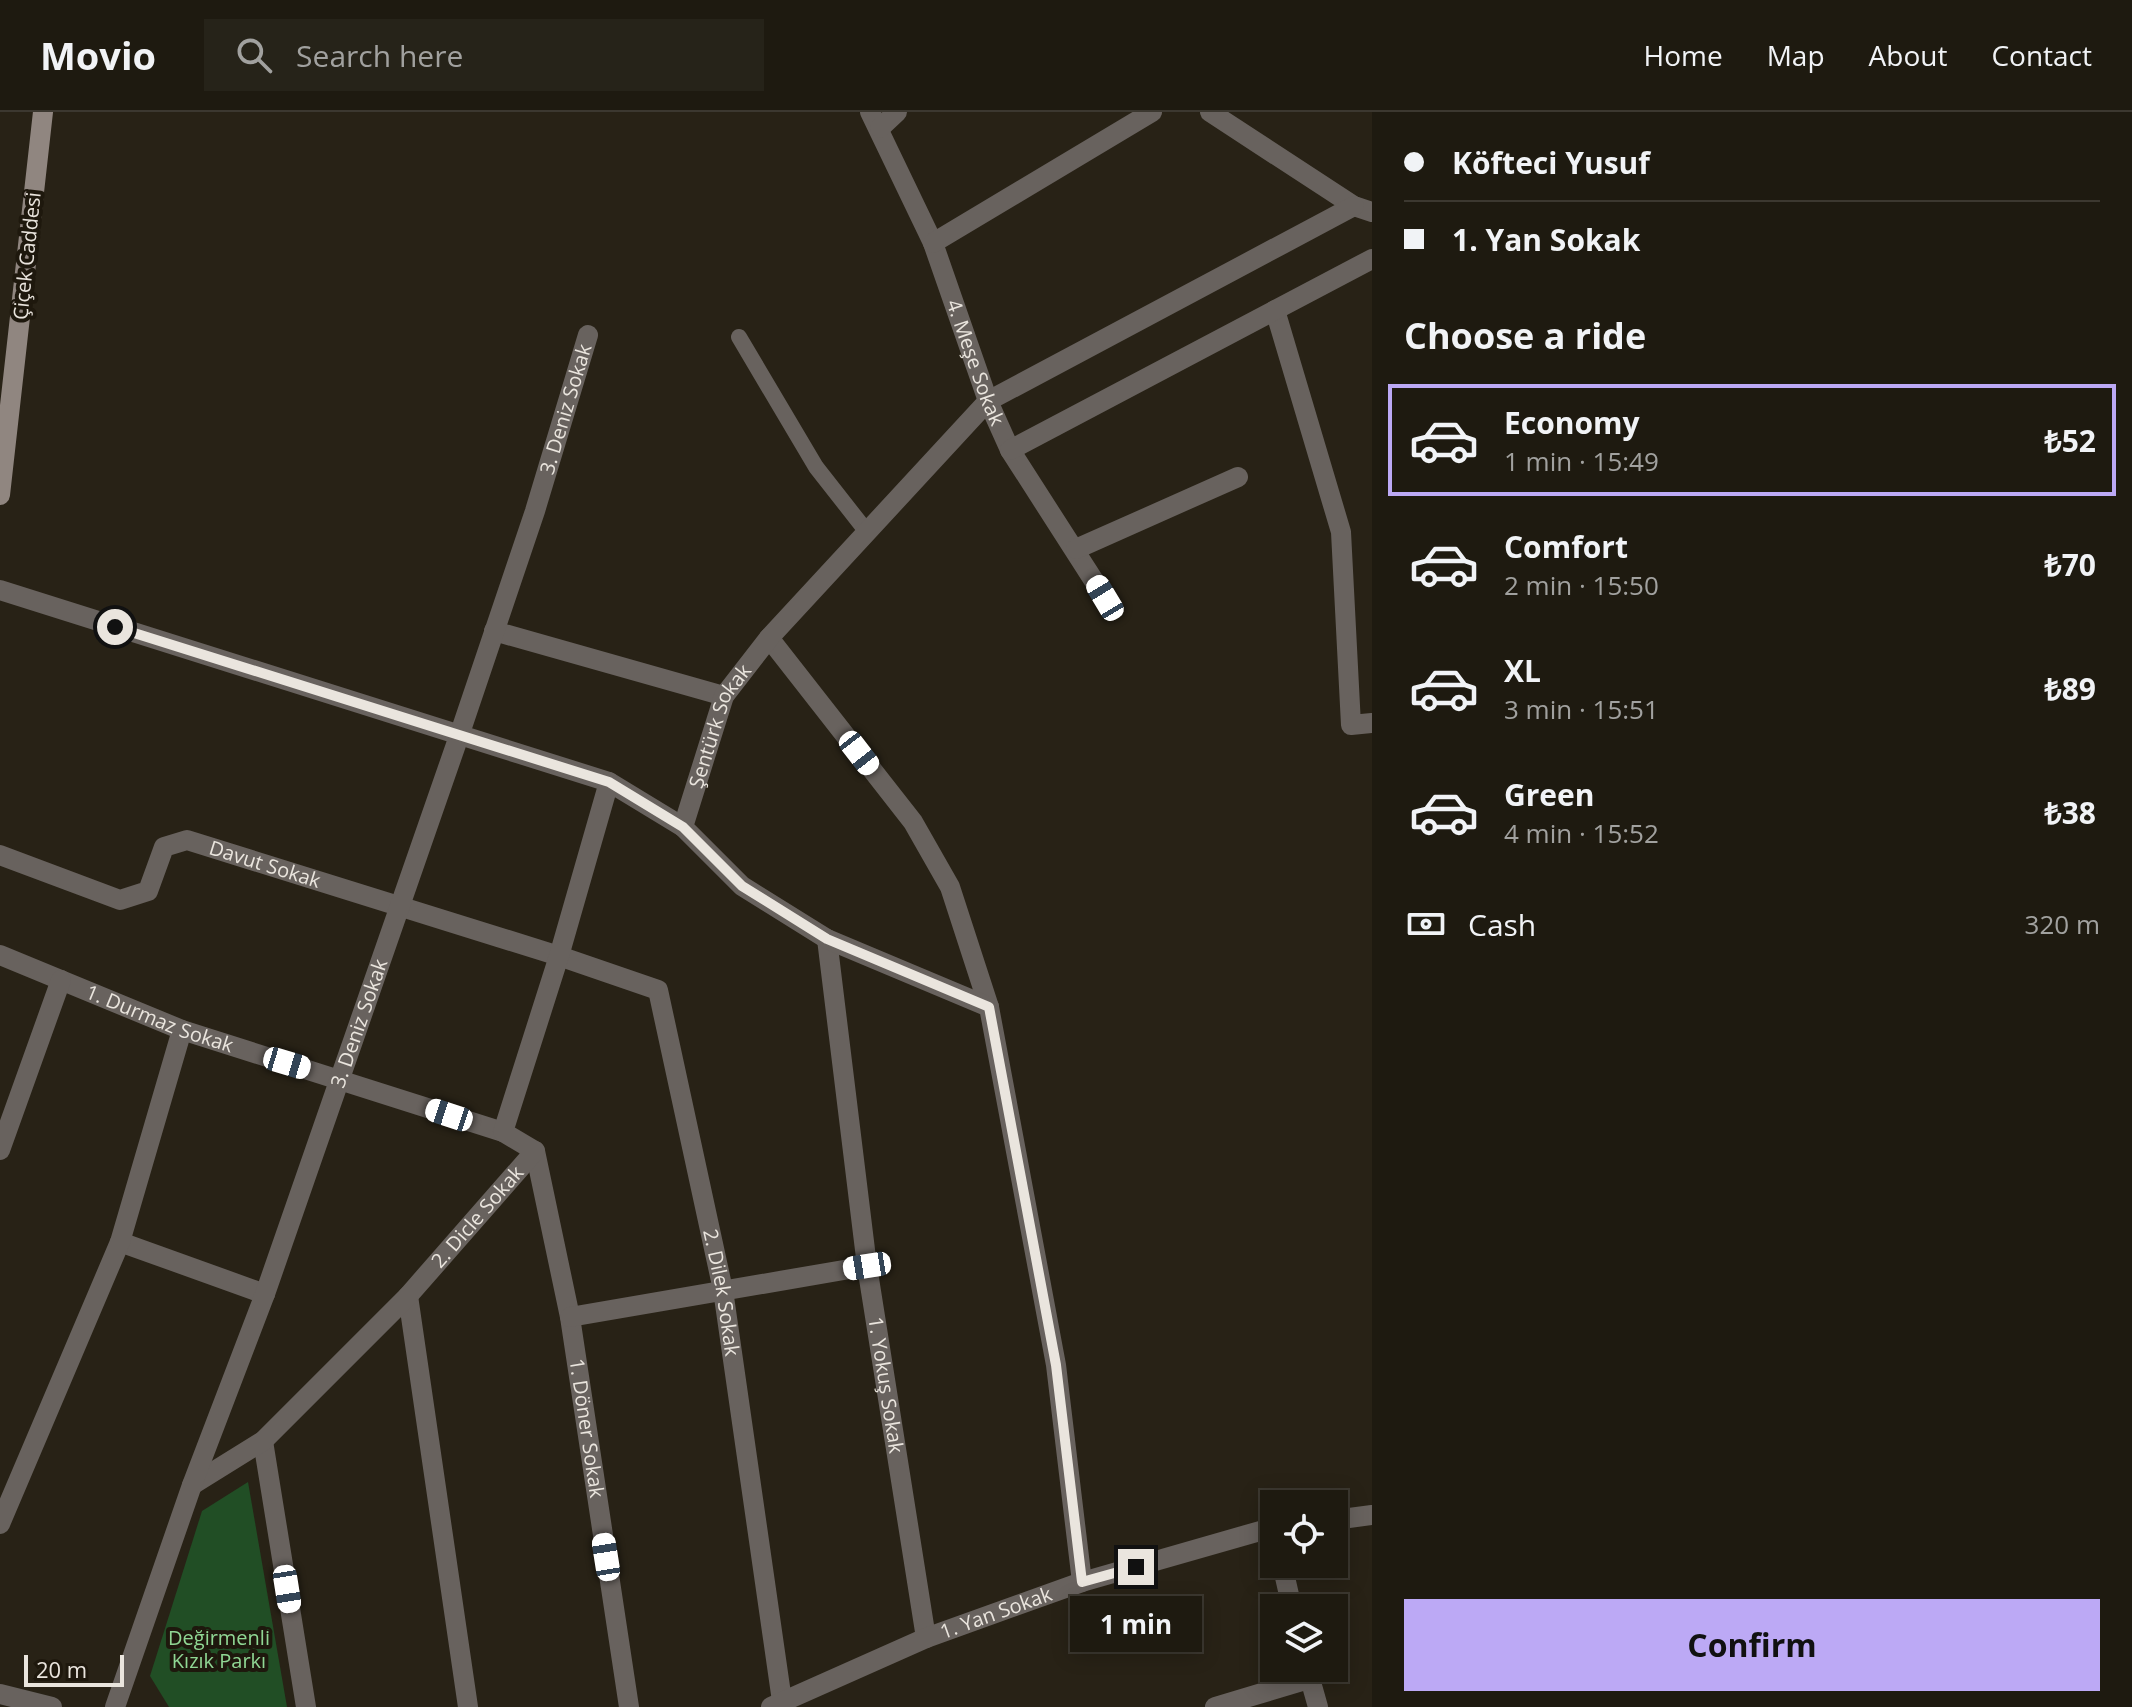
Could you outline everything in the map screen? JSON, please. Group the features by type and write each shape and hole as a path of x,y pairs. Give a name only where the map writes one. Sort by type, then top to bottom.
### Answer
{"main road":[{"name":"Çiçek Caddesi","path":"0,495 43,112"}],"street":[{"path":"875,120 897,112"},
{"path":"933,243 1152,112"},
{"path":"1210,112 1232,119 1363,209"},
{"name":"4. Meşe Sokak","path":"875,120 933,243 988,401 1010,450 1105,598"},
{"name":"Şentürk Sokak","path":"683,827 724,696 769,638 988,401 1363,209"},
{"path":"1010,450 1372,259"},
{"path":"1275,310 1341,532 1351,725 1372,723"},
{"name":"3. Deniz Sokak","path":"115,1707 192,1485 265,1294 459,736 535,511 588,335"},
{"path":"1076,549 1238,477"},
{"path":"0,590 609,782 683,827 742,886 827,939 989,1007"},
{"path":"494,631 724,696"},
{"path":"769,638 913,822 950,887 989,1007 1056,1365 1082,1582"},
{"name":"2. Dicle Sokak","path":"192,1485 263,1441 408,1296 535,1151 503,1132 559,956 609,782"},
{"name":"Davut Sokak","path":"0,855 120,900 148,891 164,847 187,840 559,956"},
{"name":"1. Yokuş Sokak","path":"827,939 867,1266 926,1638"},
{"name":"1. Durmaz Sokak","path":"0,955 182,1030 503,1132"},
{"name":"2. Dilek Sokak","path":"559,956 658,990 723,1290 776,1704"},
{"path":"0,1150 61,980"},
{"path":"0,1524 120,1242 182,1030"},
{"name":"1. Döner Sokak","path":"535,1151 570,1317 629,1707"},
{"path":"120,1242 265,1294"},
{"path":"570,1317 867,1266"},
{"path":"408,1296 468,1707"},
{"path":"263,1441 306,1707"},
{"path":"1348,1518 1372,1515"},
{"name":"1. Yan Sokak","path":"776,1704 926,1638 1082,1582 1260,1532"},
{"path":"1215,1707 1285,1682"},
{"path":"1310,1682 1318,1707"},
{"path":"0,1694 52,1707"}],"lane":[{"path":"739,337 816,467 867,532"}],"green space":[{"name":"Değirmenli Kızık Parkı","path":"248,1482 287,1707 169,1707 150,1676 202,1511"}],"route":[{"path":"115,627 609,782 683,827 742,886 827,939 989,1007 1056,1365 1082,1582 1136,1567"}]}
